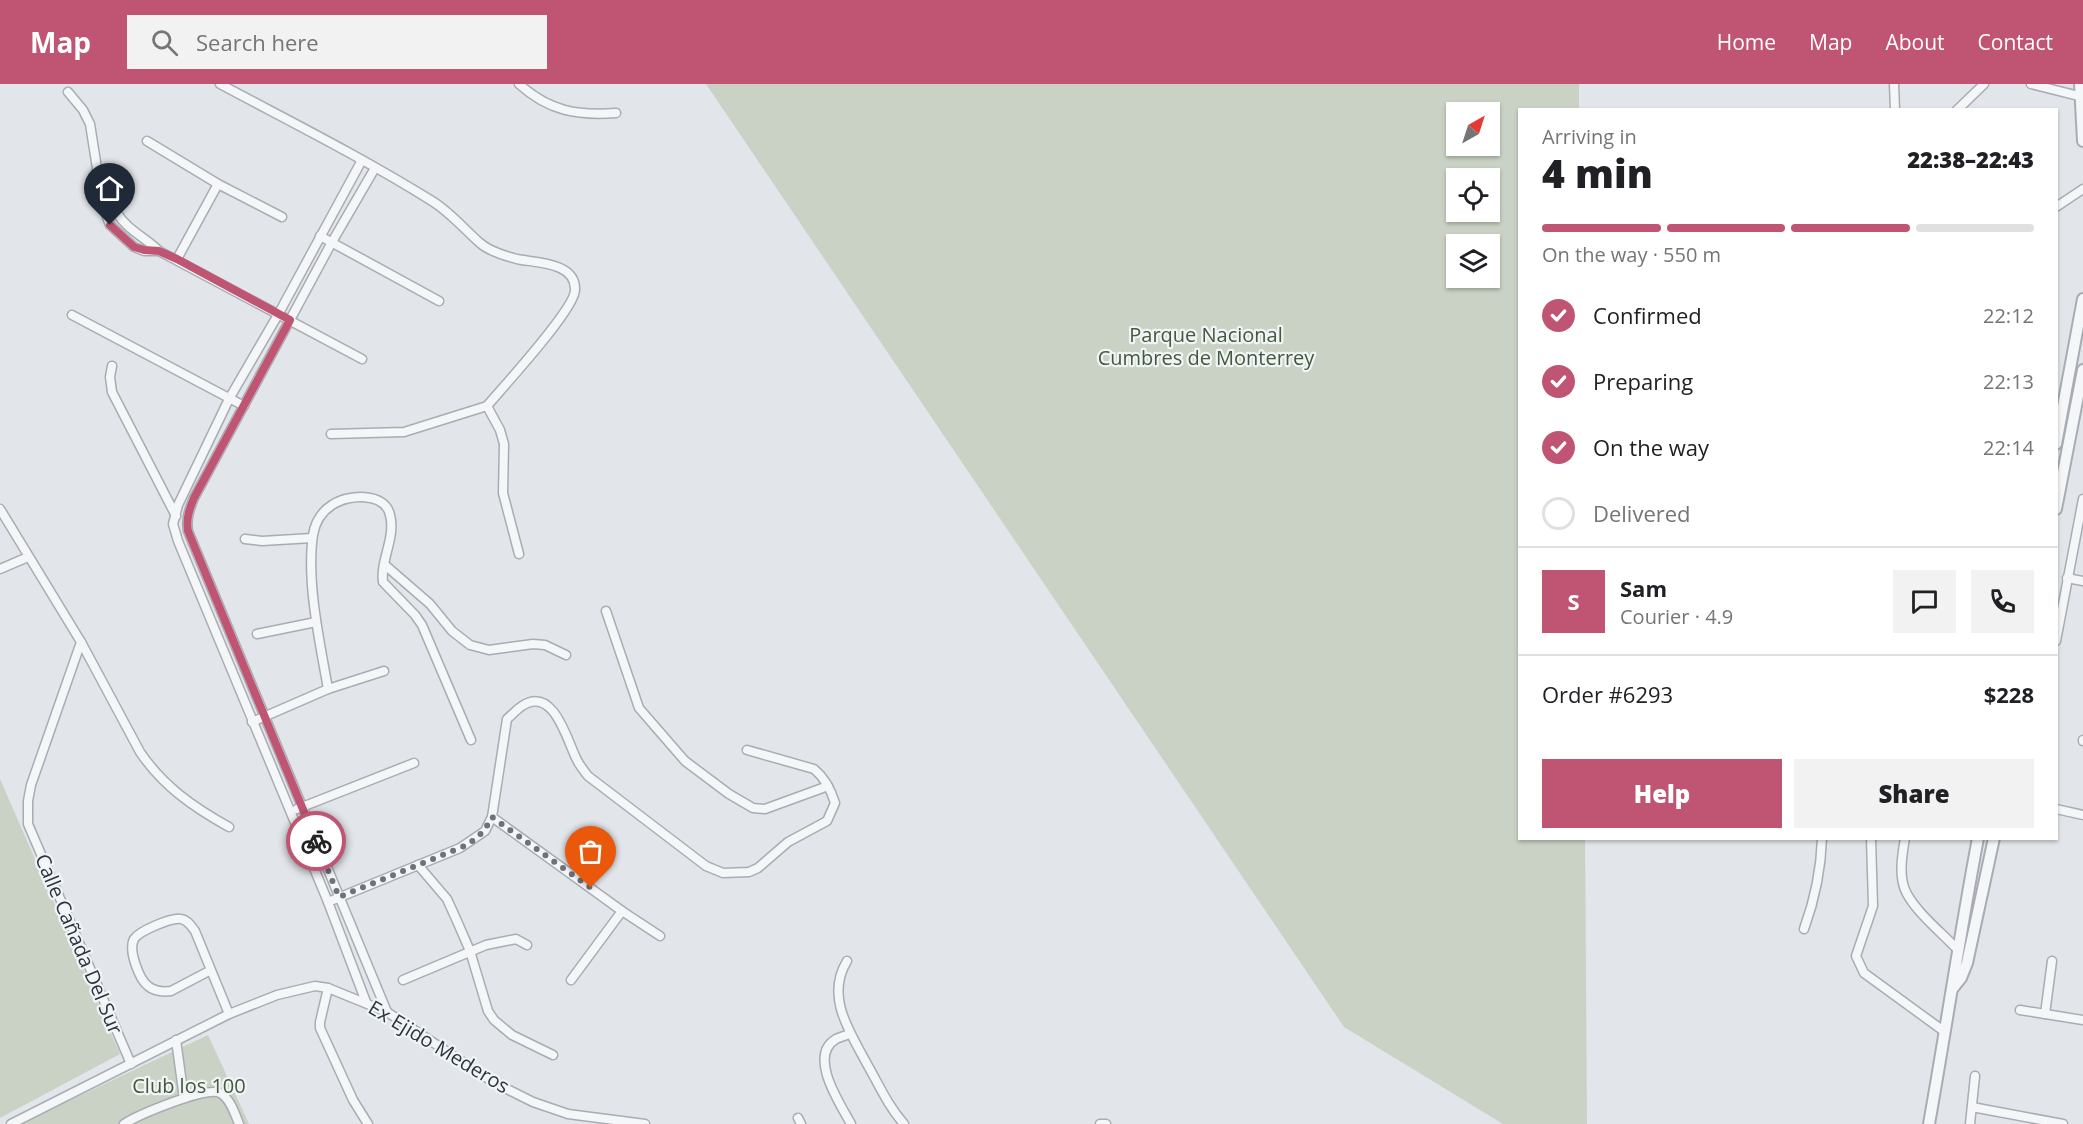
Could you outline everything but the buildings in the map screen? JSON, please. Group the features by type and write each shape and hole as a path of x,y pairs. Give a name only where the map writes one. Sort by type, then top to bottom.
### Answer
{"street":[{"path":"220,84 362,160 433,202 480,244 495,252 556,266 566,271 576,290 574,298 550,333 488,406 404,432 331,434"},
{"path":"519,84 549,105 590,115 616,113"},
{"path":"1894,84 1895,108"},
{"path":"1959,108 1984,84"},
{"path":"2031,84 2082,97"},
{"path":"2080,84 2083,141"},
{"path":"68,92 90,124 103,206 110,225 134,247 159,251"},
{"path":"147,141 218,184 282,217"},
{"path":"362,160 279,313 229,399 175,515 173,524 252,722 328,902 366,1002"},
{"path":"375,168 332,242 194,498 187,523 188,531 387,1012"},
{"path":"177,259 218,184"},
{"path":"2058,206 2083,189"},
{"path":"117,213 132,230 159,251 362,358"},
{"path":"320,236 439,301"},
{"path":"2058,424 2060,403 2083,299"},
{"path":"72,315 244,406"},
{"path":"112,366 110,376 112,392 175,515 187,523"},
{"path":"2058,499 2083,370"},
{"path":"488,406 504,444 503,493 519,554"},
{"path":"328,689 316,622 312,538 314,526 322,513 332,505 348,499 370,498 386,505 392,521 382,582 415,615 422,626 471,740"},
{"path":"2058,630 2083,499"},
{"path":"0,509 81,642 150,767 193,806 229,826"},
{"path":"245,539 262,541 312,538"},
{"path":"0,569 28,557"},
{"path":"385,565 430,604 452,631 470,645 489,650 533,644 545,645 566,655"},
{"path":"2067,578 2083,581"},
{"path":"606,611 639,708 685,761 729,794 758,809 765,809 828,786"},
{"path":"257,634 316,622"},
{"name":"Calle Cañada Del Sur","path":"81,642 31,785 27,813 28,824 131,1064"},
{"path":"252,722 328,689 384,671"},
{"path":"328,902 471,843 485,831 492,817 507,719 531,702 546,705 555,714 577,761 588,776 717,872 749,872 758,868 788,842 827,821 834,803 821,774 814,769 747,750"},
{"path":"290,812 414,762"},
{"path":"2058,809 2083,815"},
{"path":"492,817 660,936"},
{"path":"1804,929 1816,890 1822,840"},
{"path":"1871,840 1873,906 1856,956 1858,964 1864,973 1945,1032"},
{"path":"1905,840 1902,874 1906,892 1916,907 1957,949"},
{"path":"1929,1124 1953,988 1957,949 1978,840"},
{"path":"1953,988 1961,978 1967,963 1994,840"},
{"path":"418,865 447,900 470,951 488,1011 494,1020 512,1035 553,1055"},
{"path":"571,980 622,911"},
{"path":"211,970 171,991 158,991 148,986 141,977 132,949 133,943 140,933 173,919 184,919 195,931 211,970 229,1014"},
{"path":"403,980 486,945 516,939 527,945"},
{"path":"848,961 839,979 838,992 849,1034 876,1084 904,1124"},
{"path":"2045,1014 2052,961"},
{"name":"Ex Ejido Mederos","path":"11,1124 229,1014 295,989 315,986 328,988 387,1012 493,1082 533,1102 568,1114 645,1124"},
{"path":"328,988 320,1028 353,1100 368,1124"},
{"path":"2020,1010 2083,1020"},
{"path":"849,1034 835,1040 830,1045 825,1065 827,1079 851,1124"},
{"path":"176,1040 184,1098"},
{"path":"1970,1124 1975,1076"},
{"path":"124,1124 184,1098 207,1092 220,1092 230,1104 239,1124"},
{"path":"1972,1107 2062,1124"},
{"path":"1100,1124 1106,1124"}],"green space":[{"name":"Parque Nacional Cumbres de Monterrey","path":"706,84 1579,84 1579,108 1518,108 1518,840 1585,840 1587,1124 1503,1124 1344,1027"},
{"path":"0,779 120,1054 0,1118"},
{"name":"Club los 100","path":"208,1035 249,1124 20,1124"}],"way so far":[{"path":"316,841 339,897 471,843 485,831 492,817 591,888"}],"route":[{"path":"110,225 134,247 159,251 177,259 290,320 194,498 187,523 188,531 316,841"}]}
